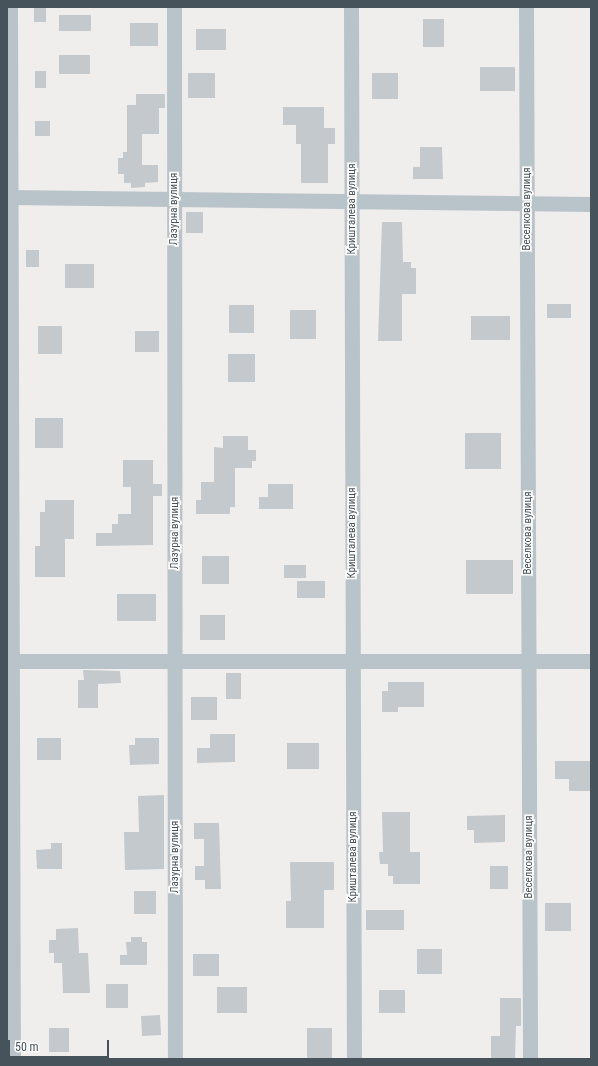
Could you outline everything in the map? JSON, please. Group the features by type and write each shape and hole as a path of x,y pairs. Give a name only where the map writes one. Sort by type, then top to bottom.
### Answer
{"street":[{"path":"10,7 8,197 13,1059"},
{"name":"Лазурна вулиця","path":"174,7 175,1059"},
{"name":"Кришталева вулиця","path":"351,7 354,1059"},
{"name":"Веселкова вулиця","path":"526,7 530,1059"},
{"path":"8,197 591,204"},
{"path":"10,661 591,661"}],"building":[{"path":"34,7 46,7 46,22 34,22"},
{"path":"59,15 91,15 91,31 59,31"},
{"path":"423,19 444,19 444,47 423,47"},
{"path":"130,23 158,23 158,46 130,46"},
{"path":"196,29 226,29 226,50 196,50"},
{"path":"59,55 90,55 90,74 59,74"},
{"path":"480,67 515,67 515,91 480,91"},
{"path":"35,71 46,71 46,88 35,88"},
{"path":"188,73 215,73 215,98 188,98"},
{"path":"372,73 398,73 398,99 372,99"},
{"path":"136,94 165,94 165,108 159,108 159,134 142,134 142,165 158,165 158,182 145,183 145,187 131,188 131,183 124,183 124,174 118,174 118,158 123,158 123,152 127,152 127,105 136,105"},
{"path":"283,107 324,107 324,128 335,128 335,144 328,144 328,183 301,183 301,144 296,144 296,125 283,125"},
{"path":"35,121 50,121 50,136 35,136"},
{"path":"420,147 442,147 443,179 413,179 413,167 420,167"},
{"path":"186,212 203,212 203,233 186,233"},
{"path":"382,222 402,222 403,262 411,262 411,268 416,268 416,294 402,294 402,341 378,341"},
{"path":"26,250 39,250 39,267 26,267"},
{"path":"65,264 94,264 94,288 65,288"},
{"path":"547,304 571,304 571,318 547,318"},
{"path":"229,305 254,305 254,333 229,333"},
{"path":"290,310 316,310 316,339 290,339"},
{"path":"471,316 510,316 510,340 471,340"},
{"path":"38,326 62,326 62,354 38,354"},
{"path":"135,331 159,331 159,352 135,352"},
{"path":"228,354 255,354 255,382 228,382"},
{"path":"35,418 63,418 63,448 35,448"},
{"path":"465,433 501,433 501,469 465,469"},
{"path":"223,436 248,436 248,450 256,450 256,461 252,461 252,468 235,468 235,507 230,507 230,514 196,514 196,500 201,500 201,482 214,482 214,447 223,448"},
{"path":"123,460 153,460 153,484 162,484 162,496 153,496 153,545 96,546 96,533 112,533 112,524 118,524 118,514 131,514 131,487 123,487"},
{"path":"268,484 293,484 293,509 259,509 259,497 268,497"},
{"path":"45,500 74,500 74,539 65,539 65,577 35,577 35,546 40,546 40,512 45,512"},
{"path":"202,556 229,556 229,584 202,584"},
{"path":"466,560 513,560 513,594 466,594"},
{"path":"284,565 306,565 306,578 284,578"},
{"path":"297,581 325,581 325,598 297,598"},
{"path":"117,594 156,594 156,621 117,621"},
{"path":"200,615 225,615 225,640 200,640"},
{"path":"83,670 120,671 121,683 98,684 98,708 78,708 78,680 84,680"},
{"path":"226,673 241,673 241,699 226,699"},
{"path":"388,682 424,682 424,707 398,707 398,712 382,712 382,691 388,691"},
{"path":"191,697 217,697 217,720 191,720"},
{"path":"210,734 235,734 235,762 197,763 197,748 210,748"},
{"path":"37,738 61,738 61,760 37,760"},
{"path":"135,738 159,738 159,764 130,765 129,745 135,745"},
{"path":"287,743 319,743 319,769 287,769"},
{"path":"555,761 591,761 591,791 569,791 569,779 555,779"},
{"path":"164,795 164,869 125,870 124,832 139,832 138,796"},
{"path":"382,812 410,812 410,852 420,852 420,884 393,884 393,876 388,876 388,864 380,864 379,852 383,852"},
{"path":"505,815 505,842 474,843 474,830 467,830 467,816"},
{"path":"194,823 219,823 221,889 205,889 205,880 195,880 195,866 204,866 204,839 194,839"},
{"path":"51,843 62,843 62,869 37,869 36,850 51,849"},
{"path":"290,862 334,862 334,890 324,890 324,928 286,928 286,901 291,901"},
{"path":"490,866 508,866 508,889 490,889"},
{"path":"134,891 156,891 156,914 134,914"},
{"path":"545,903 571,903 571,931 545,931"},
{"path":"366,910 404,910 404,930 366,930"},
{"path":"78,928 79,953 88,953 90,993 63,993 62,963 54,963 54,953 49,953 49,940 56,940 56,929"},
{"path":"131,937 142,937 142,942 147,942 147,965 120,965 120,955 127,955 126,942 131,942"},
{"path":"417,949 442,949 442,974 417,974"},
{"path":"193,954 219,954 219,976 193,976"},
{"path":"106,984 128,984 128,1008 106,1008"},
{"path":"217,987 247,987 247,1013 217,1013"},
{"path":"379,990 405,990 405,1013 379,1013"},
{"path":"500,998 521,998 521,1026 516,1026 515,1059 491,1059 491,1036 500,1036"},
{"path":"160,1015 161,1035 142,1036 141,1016"},
{"path":"49,1028 69,1028 69,1052 49,1052"},
{"path":"307,1028 332,1028 332,1059 307,1059"}]}
